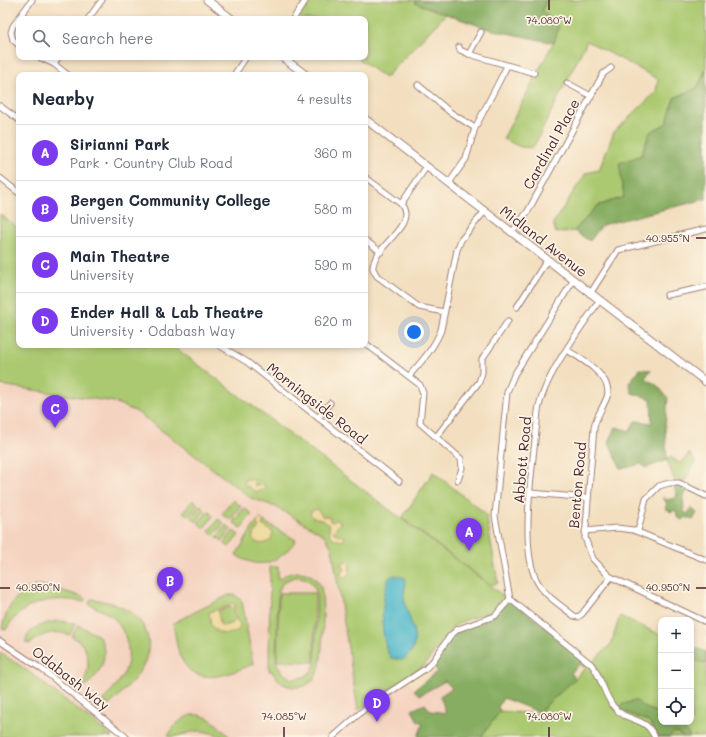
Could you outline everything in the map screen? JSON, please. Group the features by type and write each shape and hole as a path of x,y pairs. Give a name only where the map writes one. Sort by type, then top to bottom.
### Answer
{"street":[{"path":"21,16 32,0"},
{"path":"90,16 102,0"},
{"path":"207,0 228,16"},
{"path":"295,16 306,0"},
{"path":"16,22 12,28 13,40 16,42"},
{"path":"469,54 480,32"},
{"path":"459,47 460,50 469,54 534,72"},
{"path":"45,60 54,64 64,72"},
{"path":"54,64 57,60"},
{"path":"236,72 244,60"},
{"path":"286,60 302,72"},
{"path":"449,183 466,159 475,128 508,66"},
{"name":"Cardinal Place","path":"512,232 528,211 603,74 611,68"},
{"path":"567,84 591,96"},
{"path":"418,85 450,112 475,128"},
{"path":"0,106 16,118"},
{"name":"Midland Avenue","path":"368,122 427,166 590,294 706,382"},
{"path":"401,204 427,166"},
{"path":"0,178 16,191"},
{"path":"368,180 401,204 405,209 405,218 373,262 373,269 377,276 419,307 444,312"},
{"path":"409,376 434,346 441,330 457,250 461,240 485,211"},
{"path":"590,294 618,250 706,229"},
{"path":"368,242 381,252"},
{"path":"518,307 547,260"},
{"path":"573,280 514,375 507,392 496,516 510,599 591,664 597,671 607,696 615,709 624,716 649,727 655,737"},
{"path":"667,295 706,287"},
{"name":"Abbott Road","path":"599,300 567,350 545,389 540,404 528,521 528,547 534,576 545,592 574,616 578,617 611,577"},
{"path":"436,437 479,382 482,373 482,360 508,321"},
{"path":"368,345 420,385 423,393 420,423 461,459 462,468 458,480"},
{"name":"Morningside Road","path":"224,348 247,362 399,482"},
{"name":"Benton Road","path":"567,350 593,367 603,379 608,389 608,396 595,422 585,531 587,546 593,559 611,577 706,622"},
{"path":"318,418 330,403"},
{"path":"638,531 646,499 659,486 669,483 679,483 706,496"},
{"path":"531,493 588,498"},
{"path":"585,531 617,528 638,531 706,560"},
{"path":"333,737 367,707 425,669 450,636 458,629 495,616 510,599"},
{"name":"Odabash Way","path":"0,641 43,670 126,737"}],"shaded area":[{"path":"0,385 114,402 137,412 251,498 276,507 324,535 332,548 358,710 360,712 408,680 420,695 445,681 452,688 447,713 412,710 418,721 423,723 418,737 113,737 21,666 0,653"}],"green space":[{"path":"306,0 416,0 416,3 446,14 385,78 360,60 368,60 368,16 296,15"},
{"path":"416,0 546,0 542,11 559,27 554,43 488,29 415,3"},
{"path":"546,0 706,0 706,69 697,88 674,98 667,123 650,132 624,197 597,206 574,231 556,233 553,223 586,173 599,170 614,132 656,92 658,79 587,41 533,148 521,147 503,139 553,43 559,27 542,11"},
{"path":"706,69 706,199 602,225 590,241 574,231 597,206 624,197 619,163 642,155 650,132 667,123 674,98 697,88"},
{"path":"0,214 16,227 16,348 176,348 505,597 493,611 463,621 453,627 423,667 358,710 332,548 324,535 276,507 251,498 137,412 114,402 0,385"},
{"path":"640,369 651,370 645,378 657,385 668,398 665,427 667,460 646,468 641,464 621,469 609,442 616,427 630,431 635,421 652,423 651,399 632,393 629,383"},
{"path":"689,453 695,461 685,481 674,479 667,460 671,457 681,464"},
{"path":"433,472 486,514 498,583 490,585 402,518"},
{"path":"676,484 689,491 683,495 684,512 688,514 691,508 697,513 693,520 685,517 682,520 677,517 676,510 671,512 665,508 667,504 663,497 665,500 676,498 677,495 674,487"},
{"path":"193,500 198,504 189,516 183,512"},
{"path":"233,500 241,506 230,520 222,514"},
{"path":"200,505 205,510 196,522 191,517"},
{"path":"244,508 252,514 241,528 233,522"},
{"path":"208,511 213,516 204,528 198,523"},
{"path":"218,519 224,523 214,535 209,531"},
{"path":"261,520 296,540 290,548 276,559 269,562 254,563 236,555 257,521"},
{"path":"226,525 231,529 222,541 217,537"},
{"path":"233,531 239,535 229,547 224,543"},
{"path":"270,567 278,567 278,580 284,576 296,572 308,574 318,582 322,593 322,649 318,671 312,680 305,686 296,687 283,684 272,671 269,671","holes":["294,577 299,577 310,581 316,591 317,596 315,664 311,672 304,677 293,679 282,673 276,661 278,592 283,582"]},
{"path":"39,585 52,587 85,598 84,602 72,600 50,600 40,602 21,612 6,630 2,628 10,606 14,600 31,587"},
{"path":"279,593 315,593 314,662 277,661"},
{"path":"229,595 235,595 242,601 253,664 222,675 202,676 193,672 185,665 179,653 173,623"},
{"path":"91,599 110,603 126,610 138,619 145,630 148,643 146,657 139,672 118,697 109,705 105,703 104,700 119,682 126,668 128,660 127,643 125,635 117,621 108,614 89,604"},
{"path":"510,599 588,662 584,667 580,664 571,673 576,678 539,712 503,698 498,707 500,711 481,737 418,737 423,723 418,721 412,710 425,704 431,711 446,713 440,696 452,688 445,681 420,695 414,690 437,672 433,661 458,629 488,620"},
{"path":"620,616 658,634 658,725 694,725 694,650 706,655 706,737 481,737 500,711 537,714 611,644"},
{"path":"59,621 75,623 70,635 54,633 39,637 30,644 26,643 29,633 33,630 43,624"},
{"path":"78,625 99,636 104,650 104,657 100,670 85,686 83,684 86,677 88,658 83,646 72,637"},
{"path":"694,647 706,652 706,664 694,660"},
{"path":"0,653 21,666 113,737 0,737"},
{"path":"635,700 646,708 658,713 658,725 682,726 690,737 681,737 678,733 674,733 670,737 659,737 649,722 620,710 621,705"},
{"path":"191,715 208,718 230,737 199,731 168,737 177,723"}],"sand":[{"path":"249,479 256,481 254,486 263,484 265,488 258,492 252,490 244,484 245,480"},
{"path":"317,509 323,517 330,517 330,521 334,522 337,519 339,520 340,523 334,533 345,537 344,540 335,539 330,536 329,525 324,521 312,517 310,512"},
{"path":"260,519 264,521 262,525 273,532 271,540 266,543 258,543 252,538 259,526 256,523"},
{"path":"348,561 350,564 349,574 344,577 341,575 341,571 345,570 342,564 343,562"},
{"path":"232,603 235,604 234,608 240,628 233,633 220,633 211,625 209,612 229,606","holes":["230,607 232,608 236,620 233,623 223,626 220,624 218,611"]}],"water":[{"path":"395,575 405,578 406,583 404,597 415,639 414,647 410,654 402,660 391,658 387,650 384,641 382,618 386,586 389,578"}],"place":[{"name":"Main Theatre","path":"55,428"},
{"name":"Sirianni Park","path":"469,551"},
{"name":"Bergen Community College","path":"170,600"},
{"name":"Ender Hall & Lab Theatre","path":"377,722"}]}
